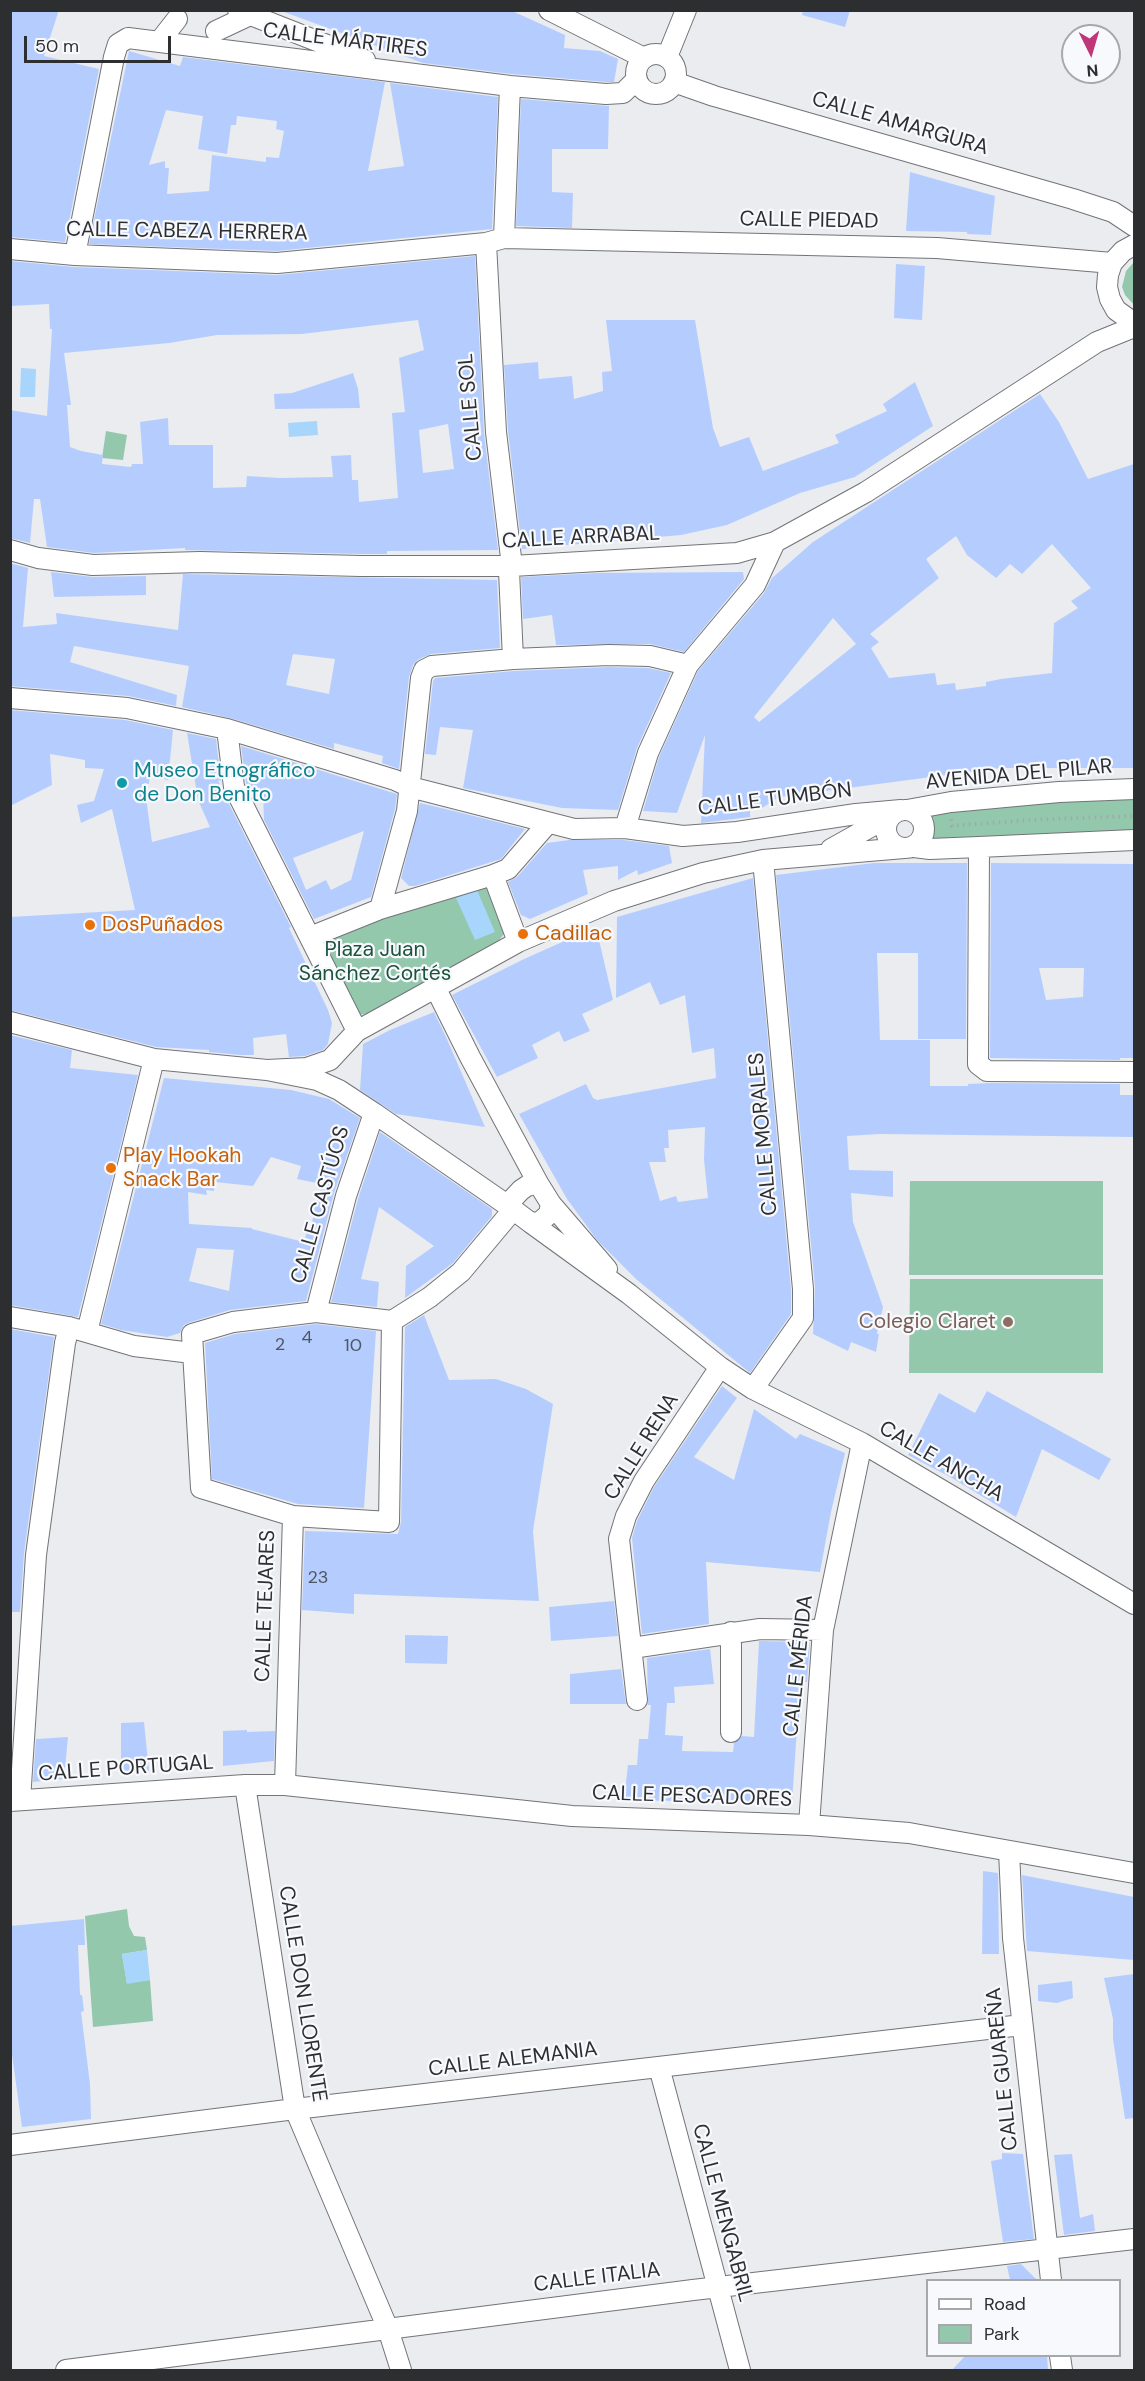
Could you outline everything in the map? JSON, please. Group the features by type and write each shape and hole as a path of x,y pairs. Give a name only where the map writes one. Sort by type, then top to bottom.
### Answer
{"street":[{"path":"549,10 644,58"},
{"path":"667,57 686,10"},
{"path":"216,31 244,13 387,69"},
{"path":"159,42 177,19"},
{"name":"CALLE MÁRTIRES","path":"75,255 114,57 118,44 128,38 510,86 606,94 623,93 637,79"},
{"path":"655,54 667,57 676,68 675,82 666,91 654,93 642,88 637,79 637,68 644,58 655,54"},
{"name":"CALLE AMARGURA","path":"675,82 714,96 1073,199 1113,212 1134,226"},
{"name":"CALLE SOL","path":"510,86 495,241 490,345 496,432 512,566 509,571 513,659"},
{"path":"1113,212 1124,233 1123,253 1108,275 1107,287 1116,310 1134,323"},
{"name":"CALLE CABEZA HERRERA","path":"10,249 75,255 277,263 495,241"},
{"name":"CALLE PIEDAD","path":"495,241 1123,253"},
{"name":"CALLE ARRABAL","path":"1097,342 1111,326 1116,310"},
{"name":"CALLE ARRABAL","path":"10,550 38,558 93,565 200,562 361,566 512,566 737,553 775,542 866,492 1097,342 1134,327"},
{"path":"625,828 648,753 688,665 755,585 775,542"},
{"path":"380,909 407,811 421,678 424,670 432,666 513,659 650,656 688,665"},
{"name":"CALLE TUMBÓN","path":"10,698 127,708 227,729 410,786 574,829 625,828 683,836 737,832 856,813 900,812"},
{"path":"227,729 234,787 357,1031"},
{"name":"AVENIDA DEL PILAR","path":"820,855 900,812 951,802 1059,792 1134,789"},
{"path":"900,812 918,815 924,826 923,837 909,848 892,843 888,838 886,827 900,812"},
{"path":"310,938 380,909 508,869 548,823"},
{"name":"AVENIDA DEL PILAR","path":"330,1060 357,1031 518,942 614,901 703,873 763,860 909,848 1134,840"},
{"path":"979,847 978,1064 987,1071 1134,1072"},
{"name":"CALLE MORALES","path":"753,1389 802,1318 803,1289 763,860"},
{"path":"493,875 518,942"},
{"path":"435,987 538,1183 551,1203 628,1294"},
{"path":"10,1022 154,1059 267,1070 317,1080 339,1090 374,1113 628,1294"},
{"path":"15,1801 36,1555 65,1342 78,1330 154,1059"},
{"path":"267,1070 308,1068 330,1060 337,1075 339,1090"},
{"name":"CALLE CASTÚOS","path":"316,1312 346,1196 374,1113"},
{"path":"10,1317 78,1330 134,1346 192,1353 192,1334 241,1320 316,1312 392,1320 430,1297 461,1272 521,1190 538,1183"},
{"path":"531,1223 540,1221 549,1214 551,1203"},
{"name":"CALLE ANCHA","path":"628,1294 720,1367 753,1389 862,1443 1134,1604"},
{"path":"293,1516 389,1522 392,1320"},
{"name":"CALLE TEJARES","path":"192,1353 201,1488 293,1516 285,1785"},
{"name":"CALLE RENA","path":"637,1700 619,1539 626,1516 644,1481 720,1367"},
{"name":"CALLE MÉRIDA","path":"809,1825 823,1630 862,1443"},
{"path":"632,1648 760,1629 823,1630"},
{"path":"731,1632 731,1732"},
{"name":"CALLE PORTUGAL","path":"15,1801 245,1785"},
{"name":"CALLE PESCADORES","path":"245,1785 285,1785 572,1816 809,1825 909,1833 1134,1873"},
{"name":"CALLE DON LLORENTE","path":"245,1785 295,2109 388,2329 401,2370"},
{"name":"CALLE GUAREÑA","path":"1009,1851 1013,1938 1052,2279"},
{"name":"CALLE ALEMANIA","path":"10,2145 295,2109 1022,2025"},
{"name":"CALLE MENGABRIL","path":"659,2067 740,2370"},
{"name":"CALLE ITALIA","path":"66,2370 717,2288 1048,2251 1134,2239"}],"path":[{"path":"951,802 951,826 1134,816"}],"green space":[{"path":"1134,262 1134,305 1125,295 1122,287 1126,271"},
{"path":"106,431 127,435 123,460 102,458"},
{"path":"1134,795 1134,836 930,842 928,837 928,812"},
{"name":"Plaza Juan Sánchez Cortés","path":"474,885 486,885 505,933 499,940 367,1014 356,1015 322,950 324,938"},
{"path":"910,1181 1103,1181 1103,1275 909,1275"},
{"path":"910,1279 1103,1279 1103,1373 909,1373"},
{"path":"127,1909 129,1926 134,1936 145,1937 147,1950 122,1954 127,1983 150,1980 153,2021 93,2027 85,1916"}],"water":[{"path":"21,368 36,369 35,397 20,397"},
{"path":"317,421 318,435 289,437 288,423"},
{"path":"477,890 495,932 475,940 456,898"},
{"path":"147,1950 150,1980 127,1984 122,1954"}],"building":[{"path":"10,10 59,10 44,56 99,69 65,242 10,237"},
{"path":"284,10 510,10 565,35 564,48 600,51 618,59 614,82 511,74 423,63 284,12"},
{"path":"803,10 850,10 845,27 802,15"},
{"path":"129,51 180,66 183,57 385,82 368,171 404,166 390,83 498,97 492,229 277,251 89,244","holes":["166,110 203,116 198,149 227,154 231,125 236,125 237,116 277,121 276,129 284,131 279,158 266,157 266,162 212,155 209,191 167,194 169,168 165,168 165,161 149,165"]},
{"path":"521,99 609,106 608,149 552,149 552,192 573,193 572,228 516,226"},
{"path":"910,172 995,196 991,235 967,234 967,232 906,231"},
{"path":"475,256 484,433 498,550 387,551 387,554 361,554 185,550 185,548 94,553 47,547 40,499 34,499 30,543 10,538 10,410 47,416 52,329 50,329 49,304 10,306 10,261 74,267 277,275","holes":["418,320 424,350 399,358 405,412 392,413 398,498 359,502 358,480 352,480 351,455 331,456 333,477 247,476 246,487 213,488 213,445 169,445 168,418 140,422 143,464 132,464 131,467 102,464 103,455 70,447 67,405 71,405 64,353 169,343 217,335 302,334","448,424 454,469 423,473 419,430"]},
{"path":"896,264 925,266 922,320 894,318"},
{"path":"606,320 695,320 713,428 720,447 749,437 763,471 839,443 835,435 887,411 883,404 915,382 933,426 855,477 800,493 727,525 681,535 522,549 508,431 504,365 538,362 539,379 572,376 574,399 603,391 602,372 612,371"},
{"path":"353,373 360,408 275,409 274,394 292,393"},
{"path":"1040,394 1059,422 1088,479 1134,464 1134,768 1000,768 779,797 759,810 750,808 750,817 701,823 705,735 677,813 643,811 659,757 698,671 764,593 772,578 813,542","holes":["956,536 967,555 996,578 1010,564 1022,574 1052,544 1091,588 1071,601 1078,608 1054,623 1052,673 1001,679 986,682 986,686 956,690 955,683 937,685 935,673 889,678 871,648 879,642 870,634 939,578 926,559","833,618 856,644 759,722 754,717"]},
{"path":"10,563 28,568 23,627 57,624 56,613 178,630 183,574 497,580 500,648 431,654 419,659 413,665 409,677 399,769 382,763 383,756 334,743 334,749 230,718 182,707 189,666 74,646 70,662 177,695 176,706 128,696 10,686","holes":["293,654 335,659 329,694 286,685"]},
{"path":"51,572 93,577 146,576 146,595 54,597"},
{"path":"743,572 744,579 684,652 650,644 556,645 552,615 523,619 521,577 598,573"},
{"path":"609,667 648,668 671,673 637,748 618,810 562,808 463,788 473,730 440,727 436,755 425,754 435,678 514,671"},
{"path":"10,710 125,720 173,730 168,780 150,776 149,784 144,783 152,842 210,827 198,800 187,733 216,739 221,781 218,780 291,927 289,928 328,1010 332,1023 328,1044 323,1050 305,1056 289,1057 286,1034 253,1038 254,1055 156,1047 10,1010 10,917 135,910 112,809 81,823 77,805 94,801 104,769 85,768 85,760 50,754 52,785 10,806"},
{"path":"241,746 397,794 371,897 314,919 264,820 263,792 248,788","holes":["364,831 351,880 331,890 326,880 306,890 293,858"]},
{"path":"420,803 525,829 501,859 409,886 401,878"},
{"path":"569,840 624,840 669,846 672,863 638,875 637,870 618,880 618,866 583,870 588,894 530,919 521,915 508,882 517,877 547,843"},
{"path":"874,863 967,863 966,1039 918,1039 918,953 877,953 880,1040 930,1040 930,1086 968,1086 968,1084 990,1083 1120,1084 1120,1095 1134,1095 1134,1137 880,1134 847,1136 849,1170 893,1171 893,1197 851,1193 853,1222 883,1307 876,1352 851,1342 848,1351 813,1334 815,1287 776,875"},
{"path":"991,863 1134,864 1134,1058 1120,1058 1120,1060 990,1058","holes":["1039,968 1084,968 1083,997 1046,1000"]},
{"path":"753,878 791,1290 791,1314 750,1373 636,1279 597,1240 567,1199 519,1114 586,1084 593,1098 597,1100 716,1078 714,1048 692,1053 685,995 660,1005 650,982 616,998 617,917","holes":["705,1127 704,1160 708,1198 678,1202 676,1196 660,1201 649,1162 666,1162 664,1148 669,1148 668,1130"]},
{"path":"596,927 613,1000 582,1014 590,1031 564,1042 559,1031 532,1045 538,1058 497,1077 452,995 524,959"},
{"path":"434,1012 485,1127 396,1114 360,1090 363,1044"},
{"path":"10,1035 72,1050 70,1068 138,1075 78,1317 10,1305"},
{"path":"164,1078 291,1090 329,1099 360,1118 334,1193 306,1301 230,1310 188,1323 184,1325 180,1333 167,1337 121,1330 101,1324","holes":["271,1157 301,1166 297,1179 322,1184 314,1210 311,1231 307,1231 304,1242 252,1228 189,1224 188,1192 207,1195 206,1190 214,1191 215,1182 253,1186","197,1248 234,1250 229,1291 189,1281"]},
{"path":"380,1132 492,1209 492,1216 453,1263 405,1298 406,1266 434,1246 379,1207 361,1279 379,1282 377,1307 331,1302 358,1199"},
{"path":"424,1315 449,1380 496,1379 526,1389 553,1404 533,1531 539,1601 354,1594 354,1614 302,1610 305,1531 398,1534 401,1522 405,1327"},
{"path":"316,1324 376,1331 364,1508 298,1504 212,1479 205,1343 235,1334"},
{"path":"10,1329 54,1337 24,1553 20,1612 10,1612"},
{"path":"722,1386 737,1398 694,1457 734,1480 754,1409 796,1439 800,1434 845,1453 820,1572 706,1562 709,1624 642,1634 632,1538 637,1521 654,1487"},
{"path":"987,1391 1111,1459 1099,1480 1042,1449 1016,1517 952,1478 908,1455 939,1393 975,1413"},
{"path":"614,1601 618,1636 551,1641 549,1607"},
{"path":"405,1635 448,1636 447,1664 405,1663"},
{"path":"759,1641 810,1642 807,1682 804,1682 797,1728 792,1803 624,1800 628,1765 637,1765 639,1739 648,1739 651,1705 648,1705 647,1658 710,1649 714,1684 674,1687 675,1703 667,1703 665,1735 683,1736 682,1751 733,1752 734,1743 742,1736 754,1737"},
{"path":"621,1669 626,1704 570,1704 570,1674"},
{"path":"144,1722 149,1771 121,1773 121,1723"},
{"path":"247,1730 247,1732 275,1731 274,1761 223,1766 223,1731"},
{"path":"68,1737 64,1779 33,1782 36,1739"},
{"path":"983,1871 998,1873 999,1954 982,1954"},
{"path":"1022,1875 1134,1897 1134,1960 1027,1951"},
{"path":"84,1919 85,1945 78,1945 80,1995 82,1995 84,2011 81,2012 90,2084 91,2119 22,2127 10,2040 10,1926"},
{"path":"1134,1974 1134,2118 1125,2119 1113,2039 1113,2019 1104,1978"},
{"path":"1072,1981 1073,1998 1057,2003 1038,2001 1038,1985"},
{"path":"1002,2153 1023,2154 1034,2239 1003,2242 991,2161 1002,2159"},
{"path":"1072,2154 1080,2218 1093,2214 1095,2231 1064,2235 1054,2155"},
{"path":"1021,2264 1036,2279 1010,2279 1007,2266"},
{"path":"964,2357 1047,2357 1048,2370 952,2370"}],"place":[{"name":"Museo Etnográfico de Don Benito","path":"122,783"},
{"name":"DosPuñados","path":"90,925"},
{"name":"Cadillac","path":"523,934"},
{"name":"Play Hookah Snack Bar","path":"111,1168"},
{"name":"Colegio Claret","path":"1008,1322"}]}
